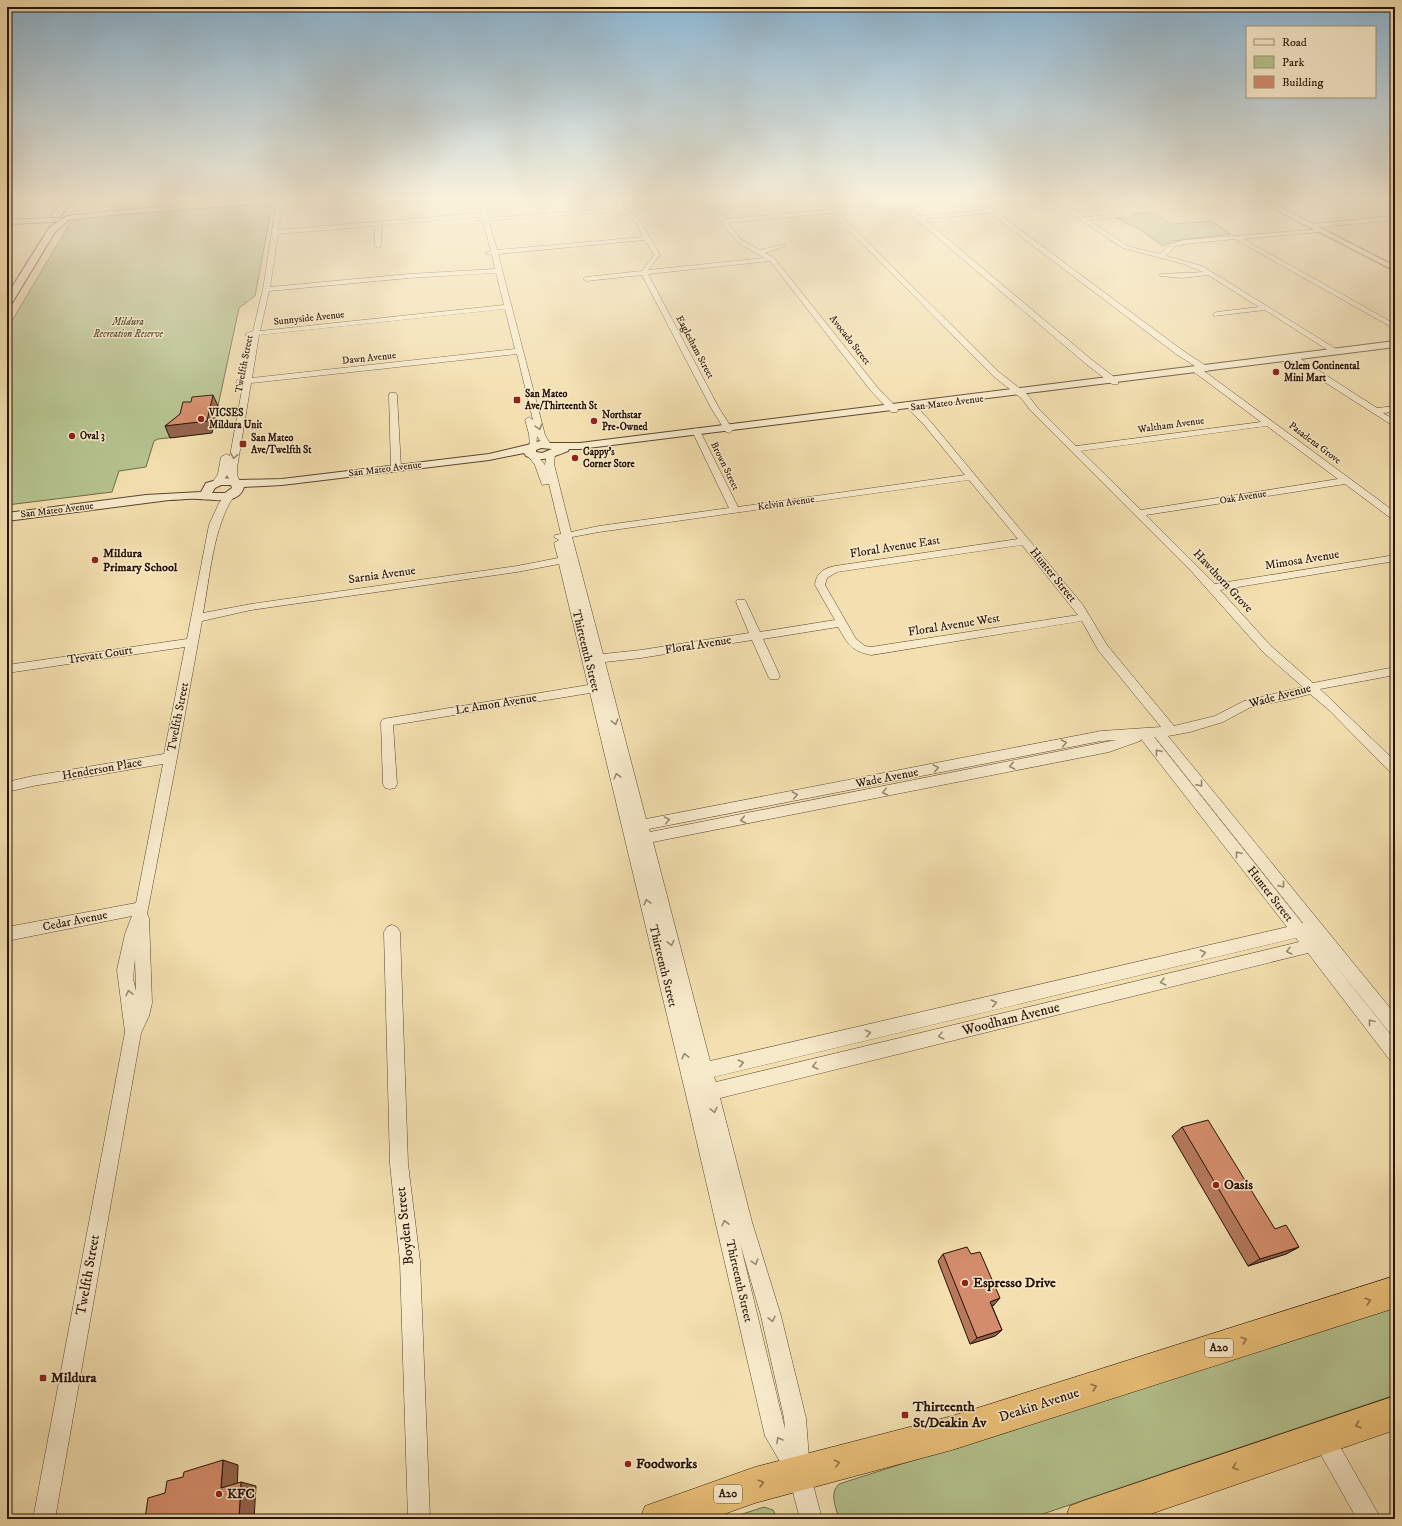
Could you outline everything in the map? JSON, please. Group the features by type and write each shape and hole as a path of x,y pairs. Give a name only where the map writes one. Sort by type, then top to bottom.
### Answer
{"highway":[{"name":"Deakin Avenue","path":"658,1519 755,1485 952,1433 1395,1292"},
{"path":"1083,1519 1395,1413"}],"main road":[{"path":"7,303 27,271"}],"street":[{"name":"Twelfth Street","path":"44,1519 133,1032 141,1016 144,1003 142,908 214,525 212,490 223,474 244,382 253,334 265,291 268,271"},
{"path":"265,291 409,276 479,271"},
{"name":"Thirteenth Street","path":"496,271 516,353 533,434 532,452 540,465 562,534 697,1073 776,1436 799,1473 811,1519"},
{"path":"586,278 660,271"},
{"name":"Avocado Street","path":"782,271 890,408"},
{"name":"Hawthorn Grove","path":"893,271 1138,512 1213,588 1267,649 1343,717 1395,769"},
{"path":"982,271 1110,381"},
{"name":"Pasadena Grove","path":"1071,271 1395,517"},
{"path":"1206,271 1335,353"},
{"path":"1296,271 1394,327"},
{"name":"Eaglesham Street","path":"644,273 725,428"},
{"path":"1162,275 1183,276 1209,273"},
{"name":"Sunnyside Avenue","path":"253,334 505,308"},
{"path":"1217,314 1265,308"},
{"name":"San Mateo Avenue","path":"7,517 212,490 532,452 540,457 550,449 1161,376 1201,369 1395,346"},
{"name":"Thirteenth Street","path":"516,353 542,435 550,449 549,464 562,534"},
{"name":"Dawn Avenue","path":"244,382 516,353"},
{"path":"1295,357 1395,424"},
{"name":"Twelfth Street","path":"214,525 224,503 234,488 232,468 244,382"},
{"path":"393,395 396,468"},
{"name":"Hunter Street","path":"913,406 1079,607 1102,647 1158,732 1310,946 1395,1053"},
{"path":"1376,411 1395,409"},
{"name":"Waltham Avenue","path":"1074,449 1270,423"},
{"name":"Brown Street","path":"696,431 735,510"},
{"name":"Kelvin Avenue","path":"562,534 972,477"},
{"name":"Oak Avenue","path":"1138,512 1347,481"},
{"name":"Floral Avenue East","path":"840,623 820,585 821,578 829,571 1025,540"},
{"name":"Mimosa Avenue","path":"1213,588 1395,558"},
{"name":"Sarnia Avenue","path":"198,615 569,562"},
{"path":"741,602 774,676"},
{"name":"Floral Avenue West","path":"840,623 855,645 861,649 871,652 1085,617"},
{"name":"Floral Avenue","path":"594,662 840,623"},
{"name":"Trevatt Court","path":"7,669 193,642"},
{"name":"Wade Avenue","path":"637,833 1110,747 1158,732 1219,719 1249,704 1311,689 1316,686 1395,671"},
{"name":"Le Amon Avenue","path":"390,784 387,722 600,687"},
{"name":"Hunter Street","path":"1158,732 1395,1027"},
{"name":"Henderson Place","path":"7,787 33,781 170,758"},
{"name":"Henderson Place","path":"7,783 33,781"},
{"name":"Cedar Avenue","path":"7,934 142,908"},
{"name":"Woodham Avenue","path":"697,1073 1315,927"},
{"name":"Boyden Street","path":"392,932 399,1164 410,1261 419,1519"},
{"name":"Woodham Avenue","path":"702,1094 1327,942"},
{"path":"1322,1437 1370,1519"}],"green space":[{"name":"Mildura Recreation Reserve","path":"41,271 260,271 255,296 239,308 218,406 197,409 178,431 176,437 158,439 154,441 146,467 119,471 112,492 7,505 7,329"},
{"path":"1395,1306 1395,1395 1028,1519 839,1519 835,1505 834,1492 839,1484"},
{"path":"764,1507 773,1510 778,1519 727,1519"}],"building":[{"path":"213,395 207,421 165,426 180,414 183,402 191,402 192,397"},
{"path":"1208,1120 1275,1229 1286,1225 1299,1247 1260,1259 1182,1127"},
{"name":"Espresso Drive","path":"967,1247 971,1254 980,1252 1000,1298 990,1302 1002,1330 977,1338 943,1254"},
{"name":"KFC","path":"223,1460 221,1488 241,1482 239,1519 145,1519 148,1498 165,1493 167,1481 183,1477 184,1472"}],"place":[{"name":"Ozlem Continental Mini Mart","path":"1276,372"},
{"name":"San Mateo Ave/Thirteenth St","path":"517,400"},
{"name":"VICSES Mildura Unit","path":"201,419"},
{"name":"Northstar Pre-Owned","path":"594,421"},
{"name":"Oval 3","path":"72,436"},
{"name":"San Mateo Ave/Twelfth St","path":"243,444"},
{"name":"Cappy's Corner Store","path":"575,458"},
{"name":"Mildura Primary School","path":"95,560"},
{"name":"Oasis","path":"1216,1185"},
{"name":"Espresso Drive","path":"965,1283"},
{"name":"Mildura","path":"43,1378"},
{"name":"Thirteenth St/Deakin Av","path":"905,1415"},
{"name":"Foodworks","path":"628,1464"},
{"name":"KFC","path":"219,1494"}]}
